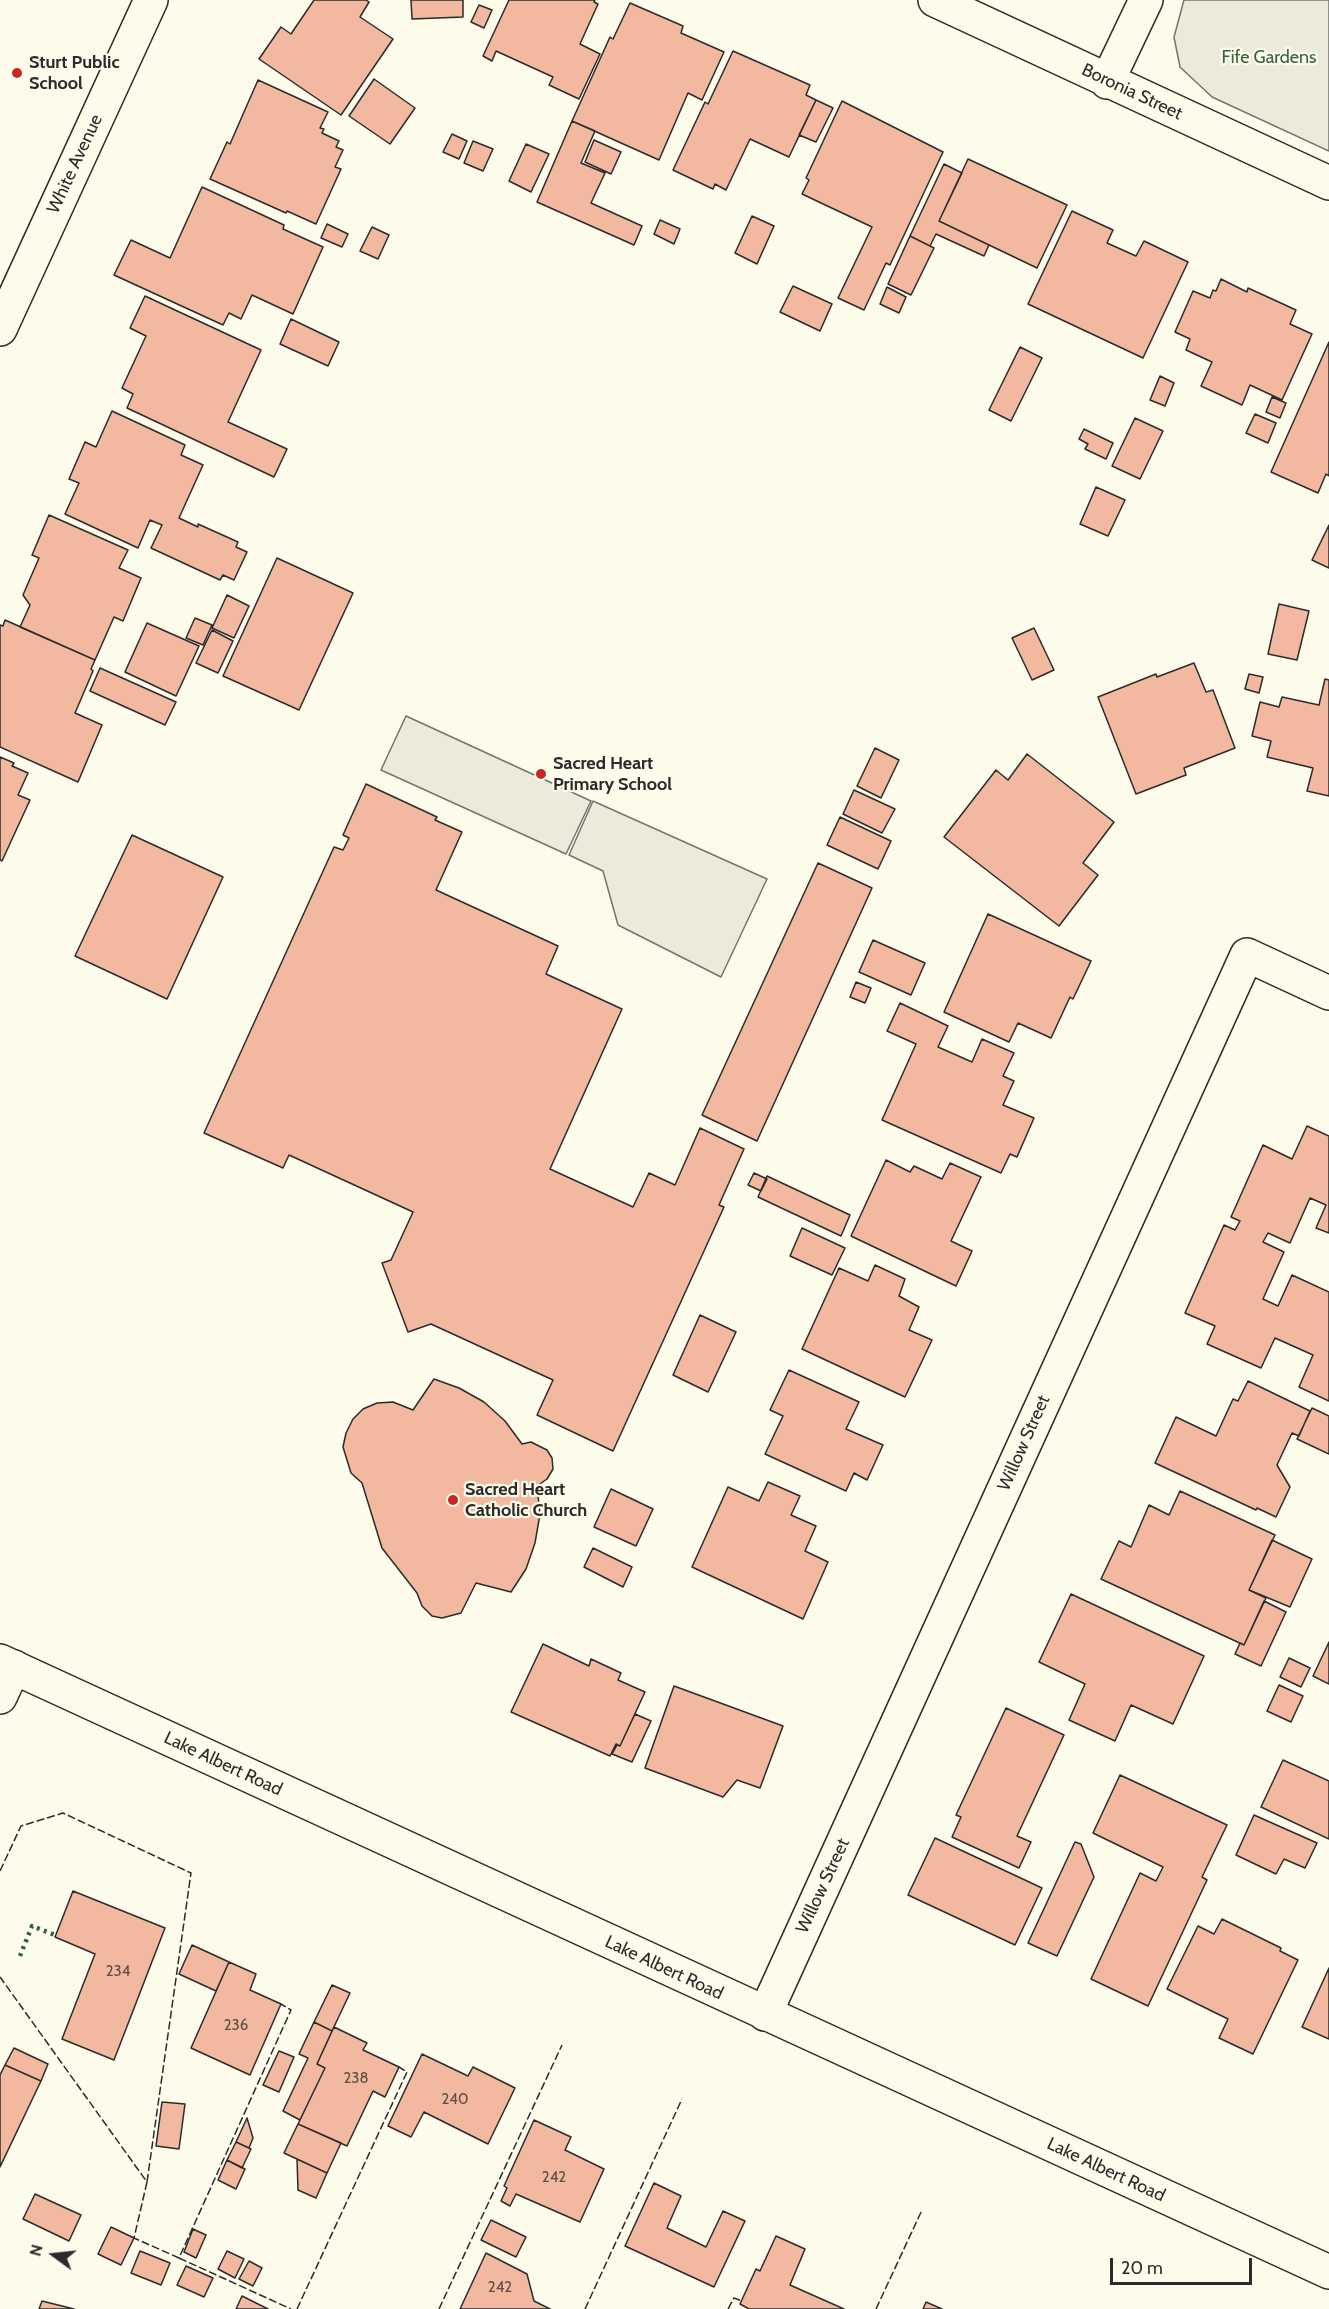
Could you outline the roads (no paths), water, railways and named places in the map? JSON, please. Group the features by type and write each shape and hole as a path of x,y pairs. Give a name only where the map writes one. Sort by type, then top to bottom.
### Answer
{"street":[{"name":"White Avenue","path":"0,329 151,0"},
{"name":"Boronia Street","path":"935,0 1107,82 1329,183"},
{"path":"1107,82 1146,0"},
{"name":"Willow Street","path":"765,2014 1247,956 1329,993"},
{"path":"0,1697 7,1664"},
{"name":"Lake Albert Road","path":"7,1664 1329,2272"}],"place":[{"name":"Sturt Public School","path":"17,73"},
{"name":"Sacred Heart Primary School","path":"541,774"},
{"name":"Sacred Heart Catholic Church","path":"453,1500"}],"park label":[{"name":"Fife Gardens","path":"1269,58"}]}
